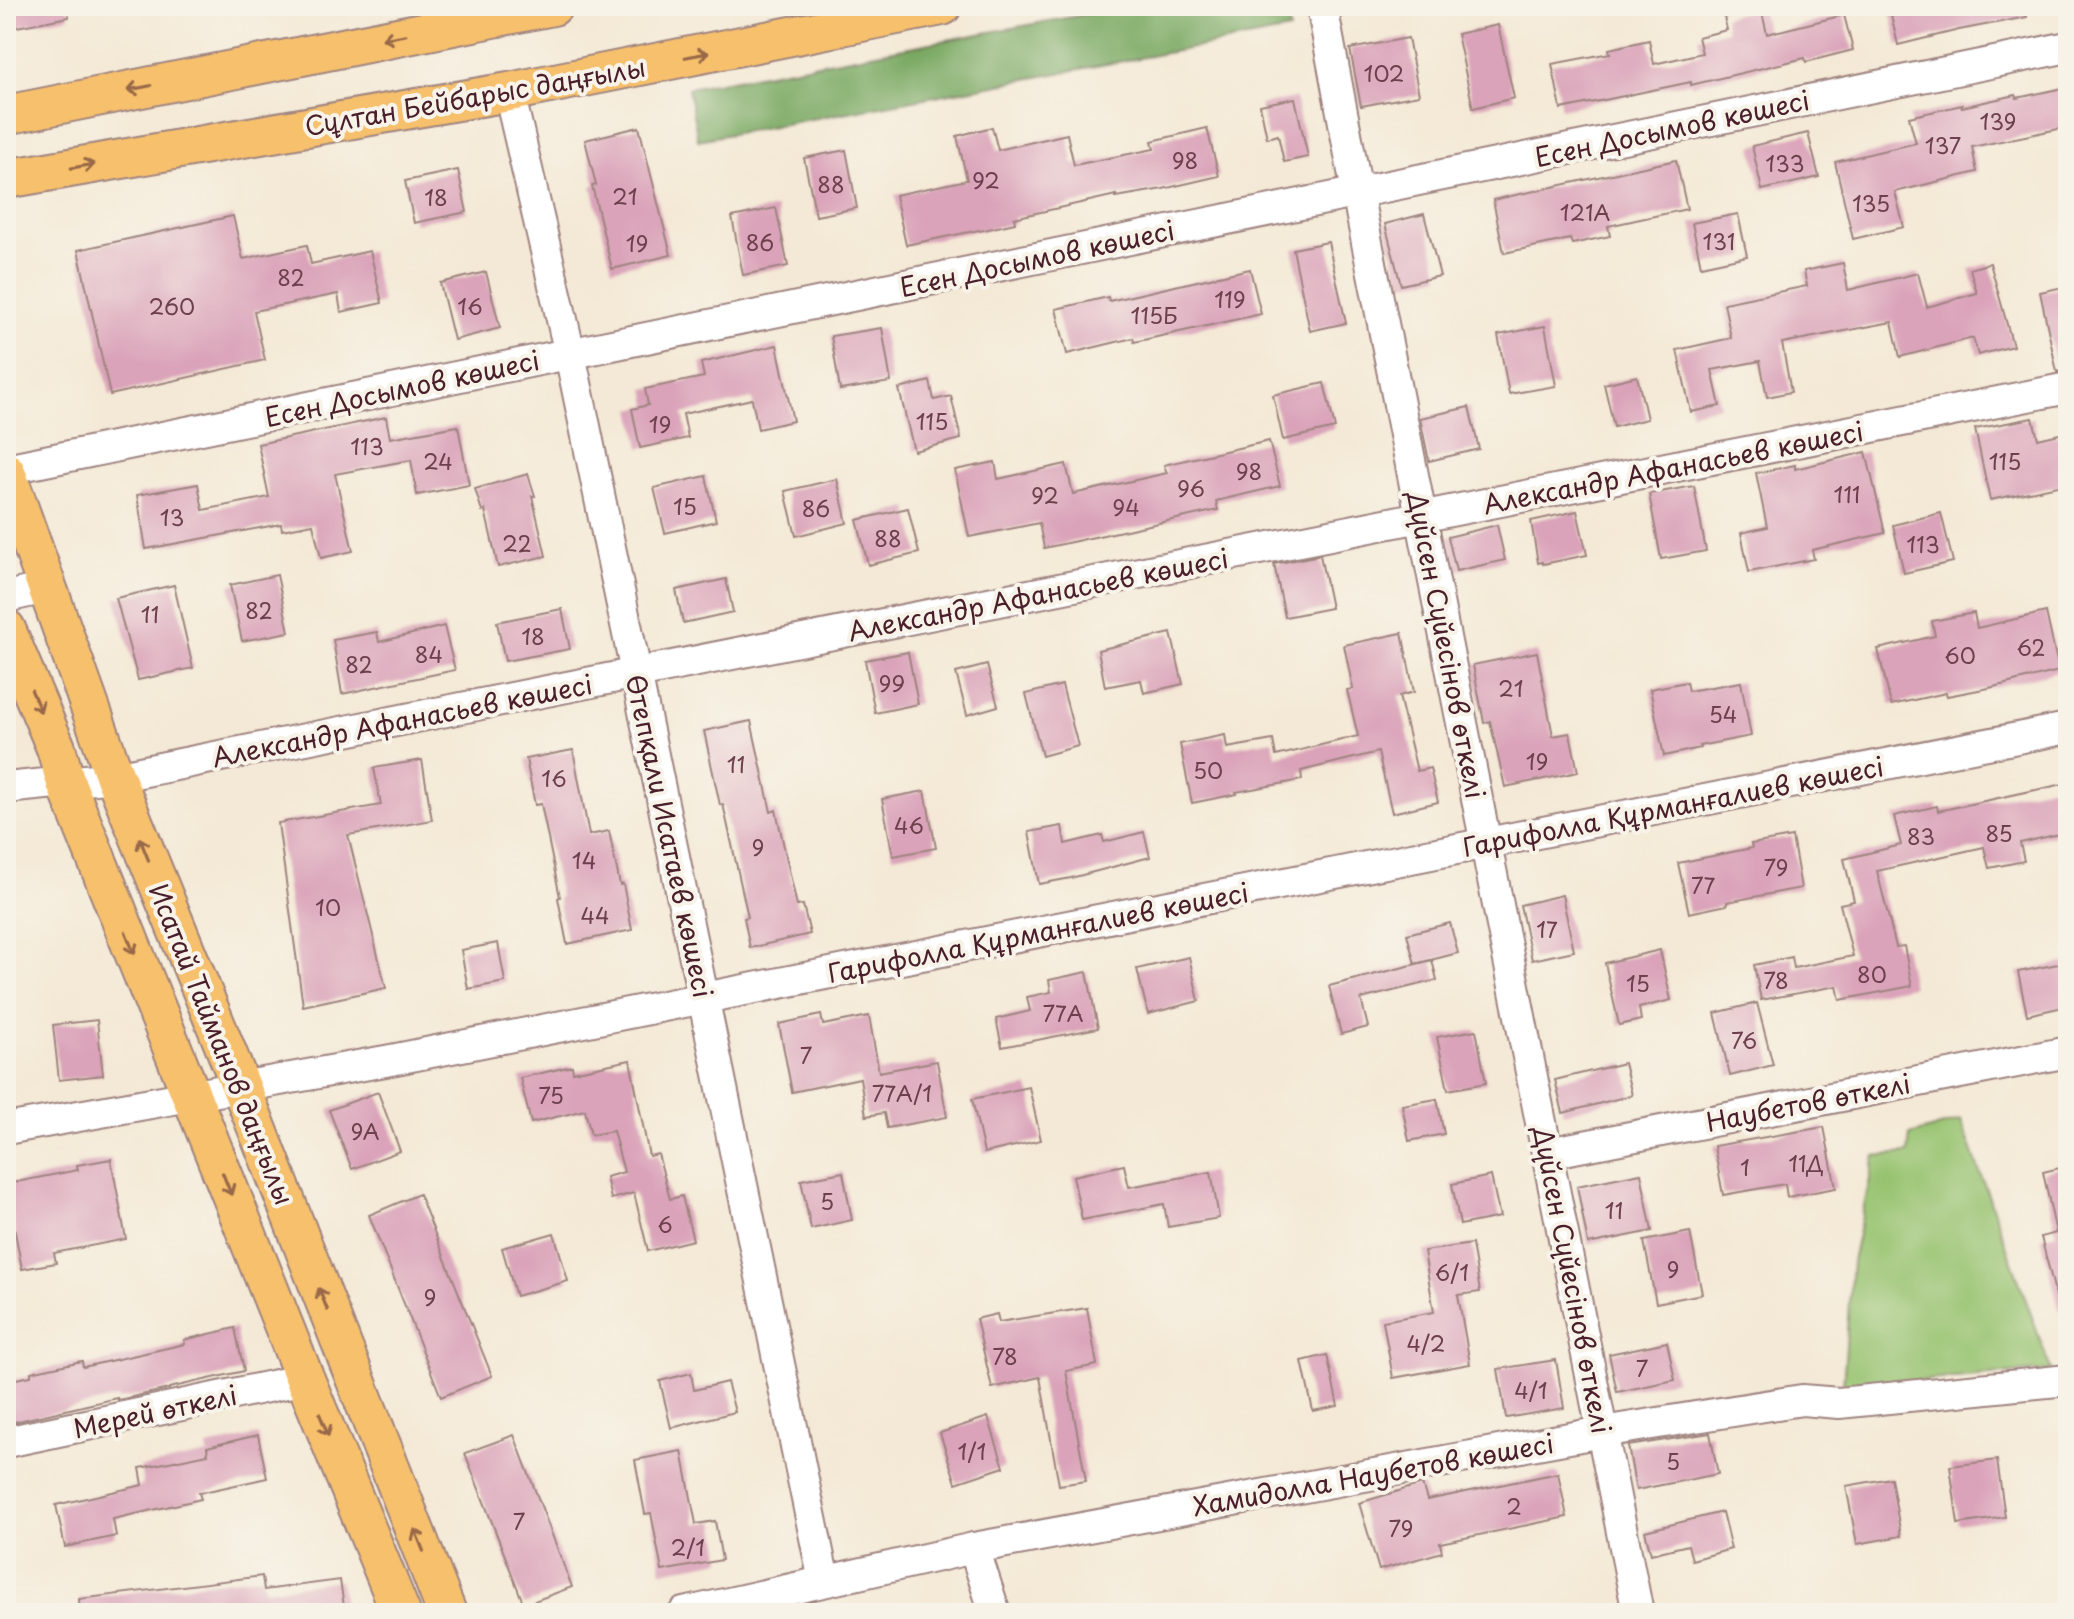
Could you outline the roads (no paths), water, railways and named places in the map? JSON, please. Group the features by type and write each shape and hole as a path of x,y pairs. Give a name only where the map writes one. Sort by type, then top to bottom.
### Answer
{"main road":[{"path":"6,115 492,12 553,6"},
{"name":"Сұлтан Бейбарыс даңғылы","path":"6,179 509,92 942,6"},
{"name":"Исатай Тайманов даңғылы","path":"6,470 115,777 241,1087 447,1613"},
{"name":"Исатай Тайманов даңғылы","path":"6,629 401,1613"}],"street":[{"name":"Дүйсен Сүйесінов өткелі","path":"1322,6 1638,1613"},
{"name":"Есен Досымов көшесі","path":"6,470 2068,47"},
{"name":"Өтепқали Исатаев көшесі","path":"509,92 570,354 824,1581"},
{"name":"Александр Афанасьев көшесі","path":"6,788 115,777 2068,388"},
{"path":"6,597 46,588"},
{"name":"Гарифолла Құрманғалиев көшесі","path":"6,1129 391,1060 2068,728"},
{"name":"Наубетов өткелі","path":"1548,1153 2068,1052"},
{"name":"Мерей өткелі","path":"6,1442 305,1379"},
{"name":"Хамидолла Наубетов көшесі","path":"684,1613 974,1548 1602,1432 1802,1400 1839,1403 2068,1380"},
{"path":"974,1548 995,1613"}]}
